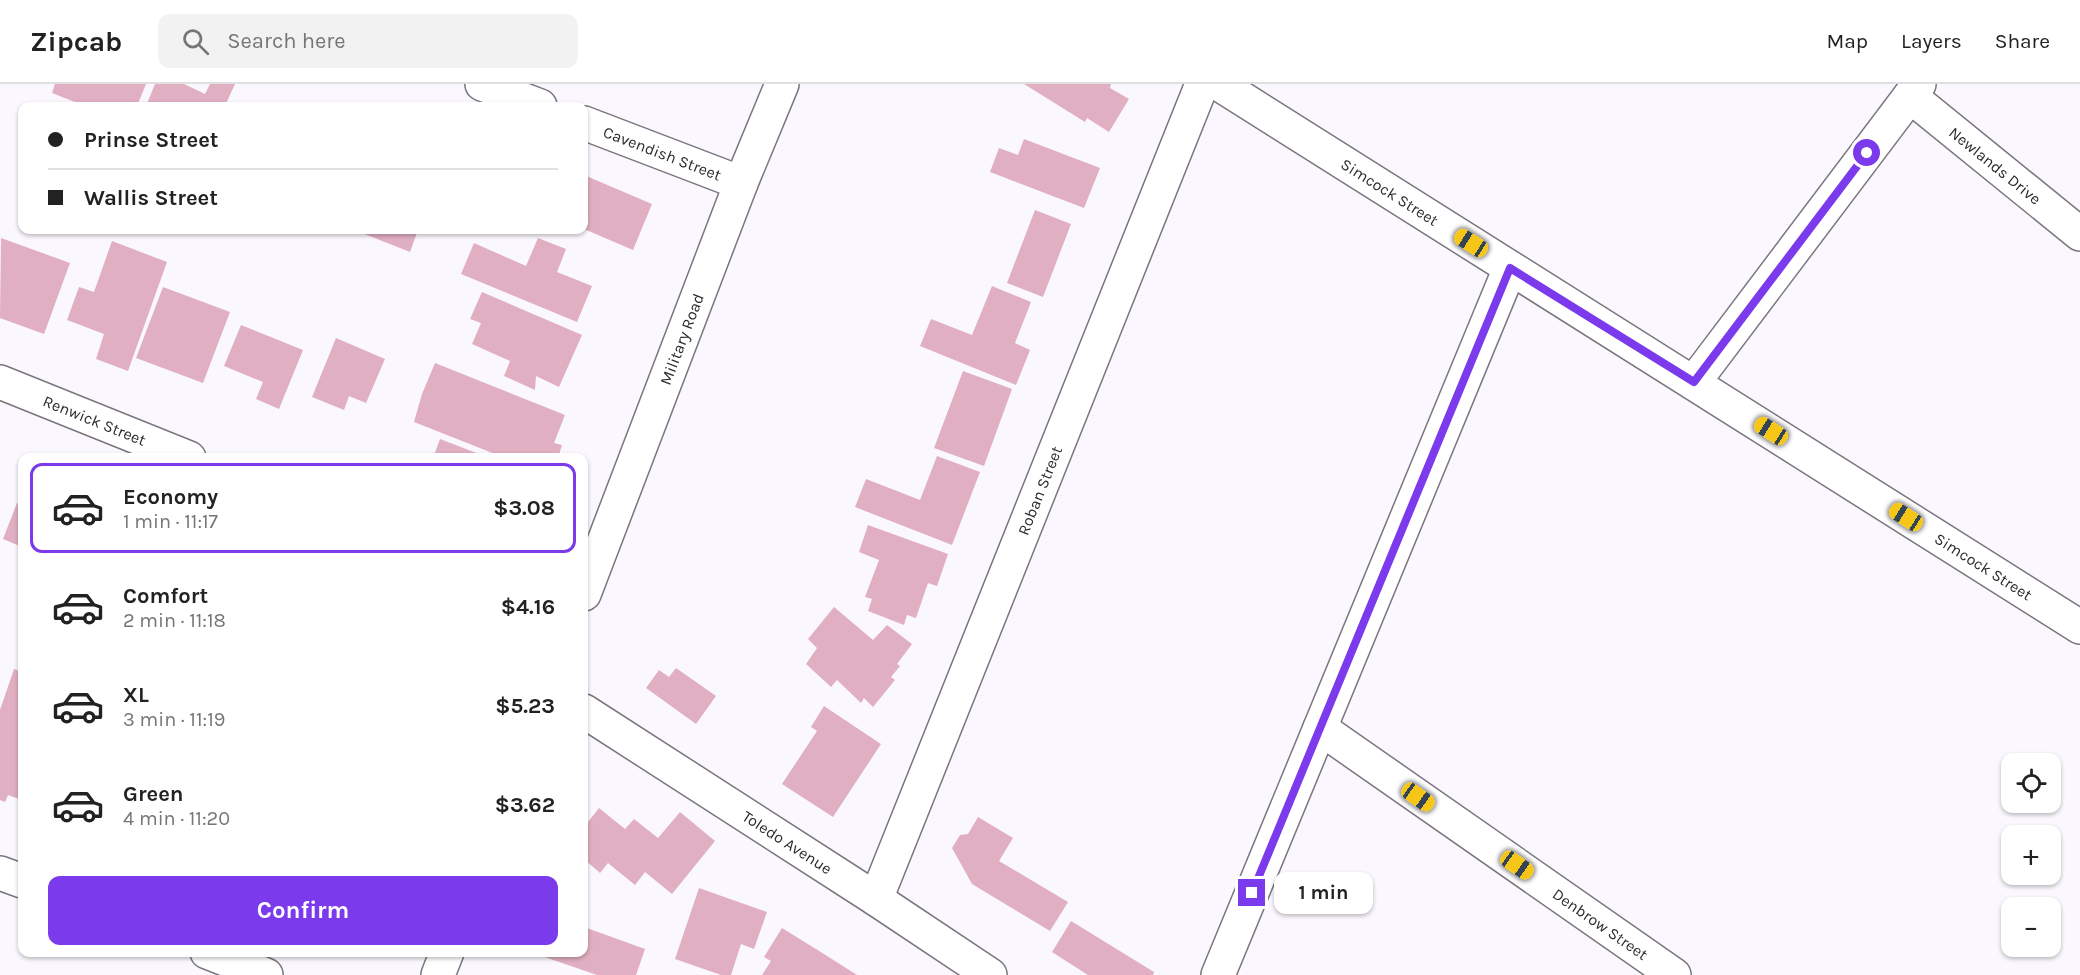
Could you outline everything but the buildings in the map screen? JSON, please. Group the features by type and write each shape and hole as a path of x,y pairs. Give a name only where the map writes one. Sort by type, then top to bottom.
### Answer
{"street":[{"path":"482,84 529,102"},
{"name":"Military Road","path":"588,584 741,183 782,84"},
{"name":"Roban Street","path":"876,899 1202,84"},
{"name":"Simcock Street","path":"1219,84 2080,627"},
{"path":"1694,382 1915,90"},
{"name":"Newlands Drive","path":"1915,90 2080,234"},
{"name":"Cavendish Street","path":"588,125 741,183"},
{"path":"1218,975 1510,268"},
{"name":"Renwick Street","path":"0,382 177,453"},
{"name":"Toledo Avenue","path":"588,714 990,975"},
{"name":"Denbrow Street","path":"1320,728 1674,975"},
{"path":"0,873 18,880"},
{"path":"220,957 266,975"},
{"path":"438,975 445,957"}],"route":[{"path":"1252,893 1510,268 1694,382 1867,153"}]}
